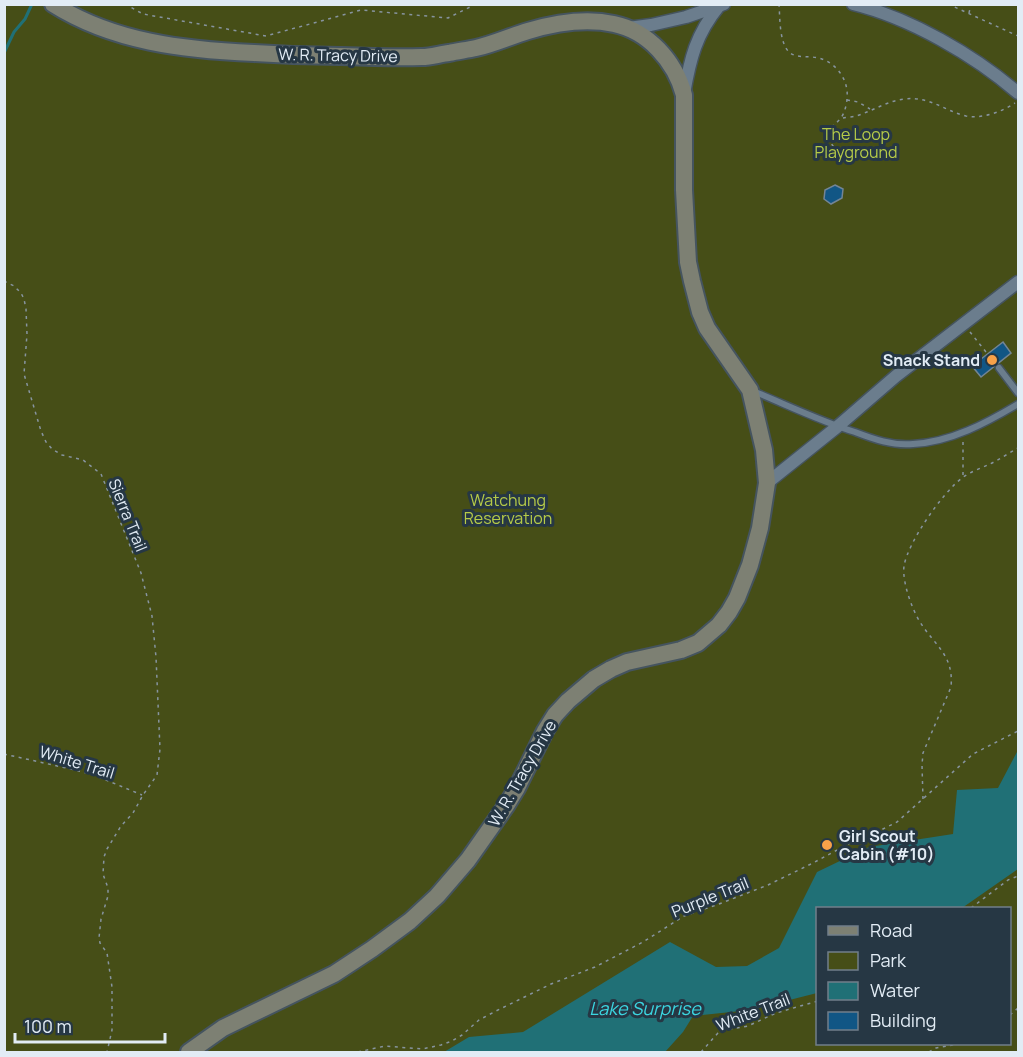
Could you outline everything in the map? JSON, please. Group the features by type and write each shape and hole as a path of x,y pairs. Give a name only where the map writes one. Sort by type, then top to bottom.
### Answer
{"street":[{"name":"W. R. Tracy Drive","path":"53,4 74,17 103,29 165,45 201,50 312,56 424,57 477,48 551,25 571,22 613,24 628,28 652,44 673,67 684,95"},
{"path":"853,4 889,15 920,30 982,65 1018,93"},
{"name":"W. R. Tracy Drive","path":"628,28 686,17 722,5"},
{"name":"W. R. Tracy Drive","path":"189,1053 223,1028 334,974 410,921 437,896 468,860 506,806 538,744 555,715 568,700 594,679 627,662 681,650 698,643 719,625 729,612 750,565 760,528 767,483 764,450 750,390 707,327 700,312 688,262 684,190 684,95 694,49 705,26 722,5"},
{"path":"767,483 896,376 1018,282"}],"lane":[{"path":"999,368 1018,393"},
{"path":"750,390 837,427 881,441 911,445 935,441 962,432 992,420 1018,404"}],"path":[{"path":"124,4 143,14 266,36 361,10 448,18 476,4"},
{"path":"779,4 782,41 790,52 802,57 821,58 836,66 844,79 848,90 842,118"},
{"path":"948,4 1018,36"},
{"path":"969,14 971,4"},
{"path":"837,152 827,137 828,129 842,118 856,116 885,104 904,99 925,100 966,116 976,116 998,112 1018,101"},
{"path":"847,100 858,102 871,110"},
{"name":"Sierra Trail","path":"4,281 14,286 24,299 27,334 24,374 41,431 52,449 62,455 83,460 101,474 141,573 152,616 160,749 157,775 133,813 121,826 106,849 104,857 103,874 108,896 101,919 99,938 107,953 112,987 112,1030 107,1053"},
{"path":"963,325 986,352"},
{"path":"962,432 963,477"},
{"path":"924,799 923,753 951,687 952,677 948,660 921,623 914,609 904,575 904,564 917,537 949,490 963,477 1018,448"},
{"name":"Purple Trail","path":"358,1053 385,1046 422,1048 452,1041 479,1020 551,984 595,967 643,942 684,916 768,885 849,843 897,822 973,754 1018,731"},
{"name":"White Trail","path":"4,754 94,775 143,795"},
{"path":"974,907 1008,880 1018,876"},
{"name":"White Trail","path":"701,1053 718,1033 748,1026 776,1013 816,1002"},
{"path":"929,1053 936,1048 952,1045"}],"green space":[{"name":"Watchung Reservation","path":"5,5 1018,5 1018,1052 5,1052"}],"water":[{"name":"Lake Surprise","path":"1018,750 1018,869 963,907 816,907 816,993 750,1010 693,1016 683,1032 665,1052 444,1052 469,1037 523,1032 670,942 716,967 747,966 779,948 817,872 869,847 953,834 957,790 998,788"}],"building":[{"path":"835,185 843,189 842,198 831,204 824,199 825,190"},
{"name":"Snack Stand","path":"1003,342 1011,353 981,377 972,366"}],"waterway":[{"path":"4,53 32,4"}],"place":[{"name":"Snack Stand","path":"992,360"},
{"name":"Girl Scout Cabin (#10)","path":"827,845"}],"park label":[{"name":"The Loop Playground","path":"856,143"}]}
